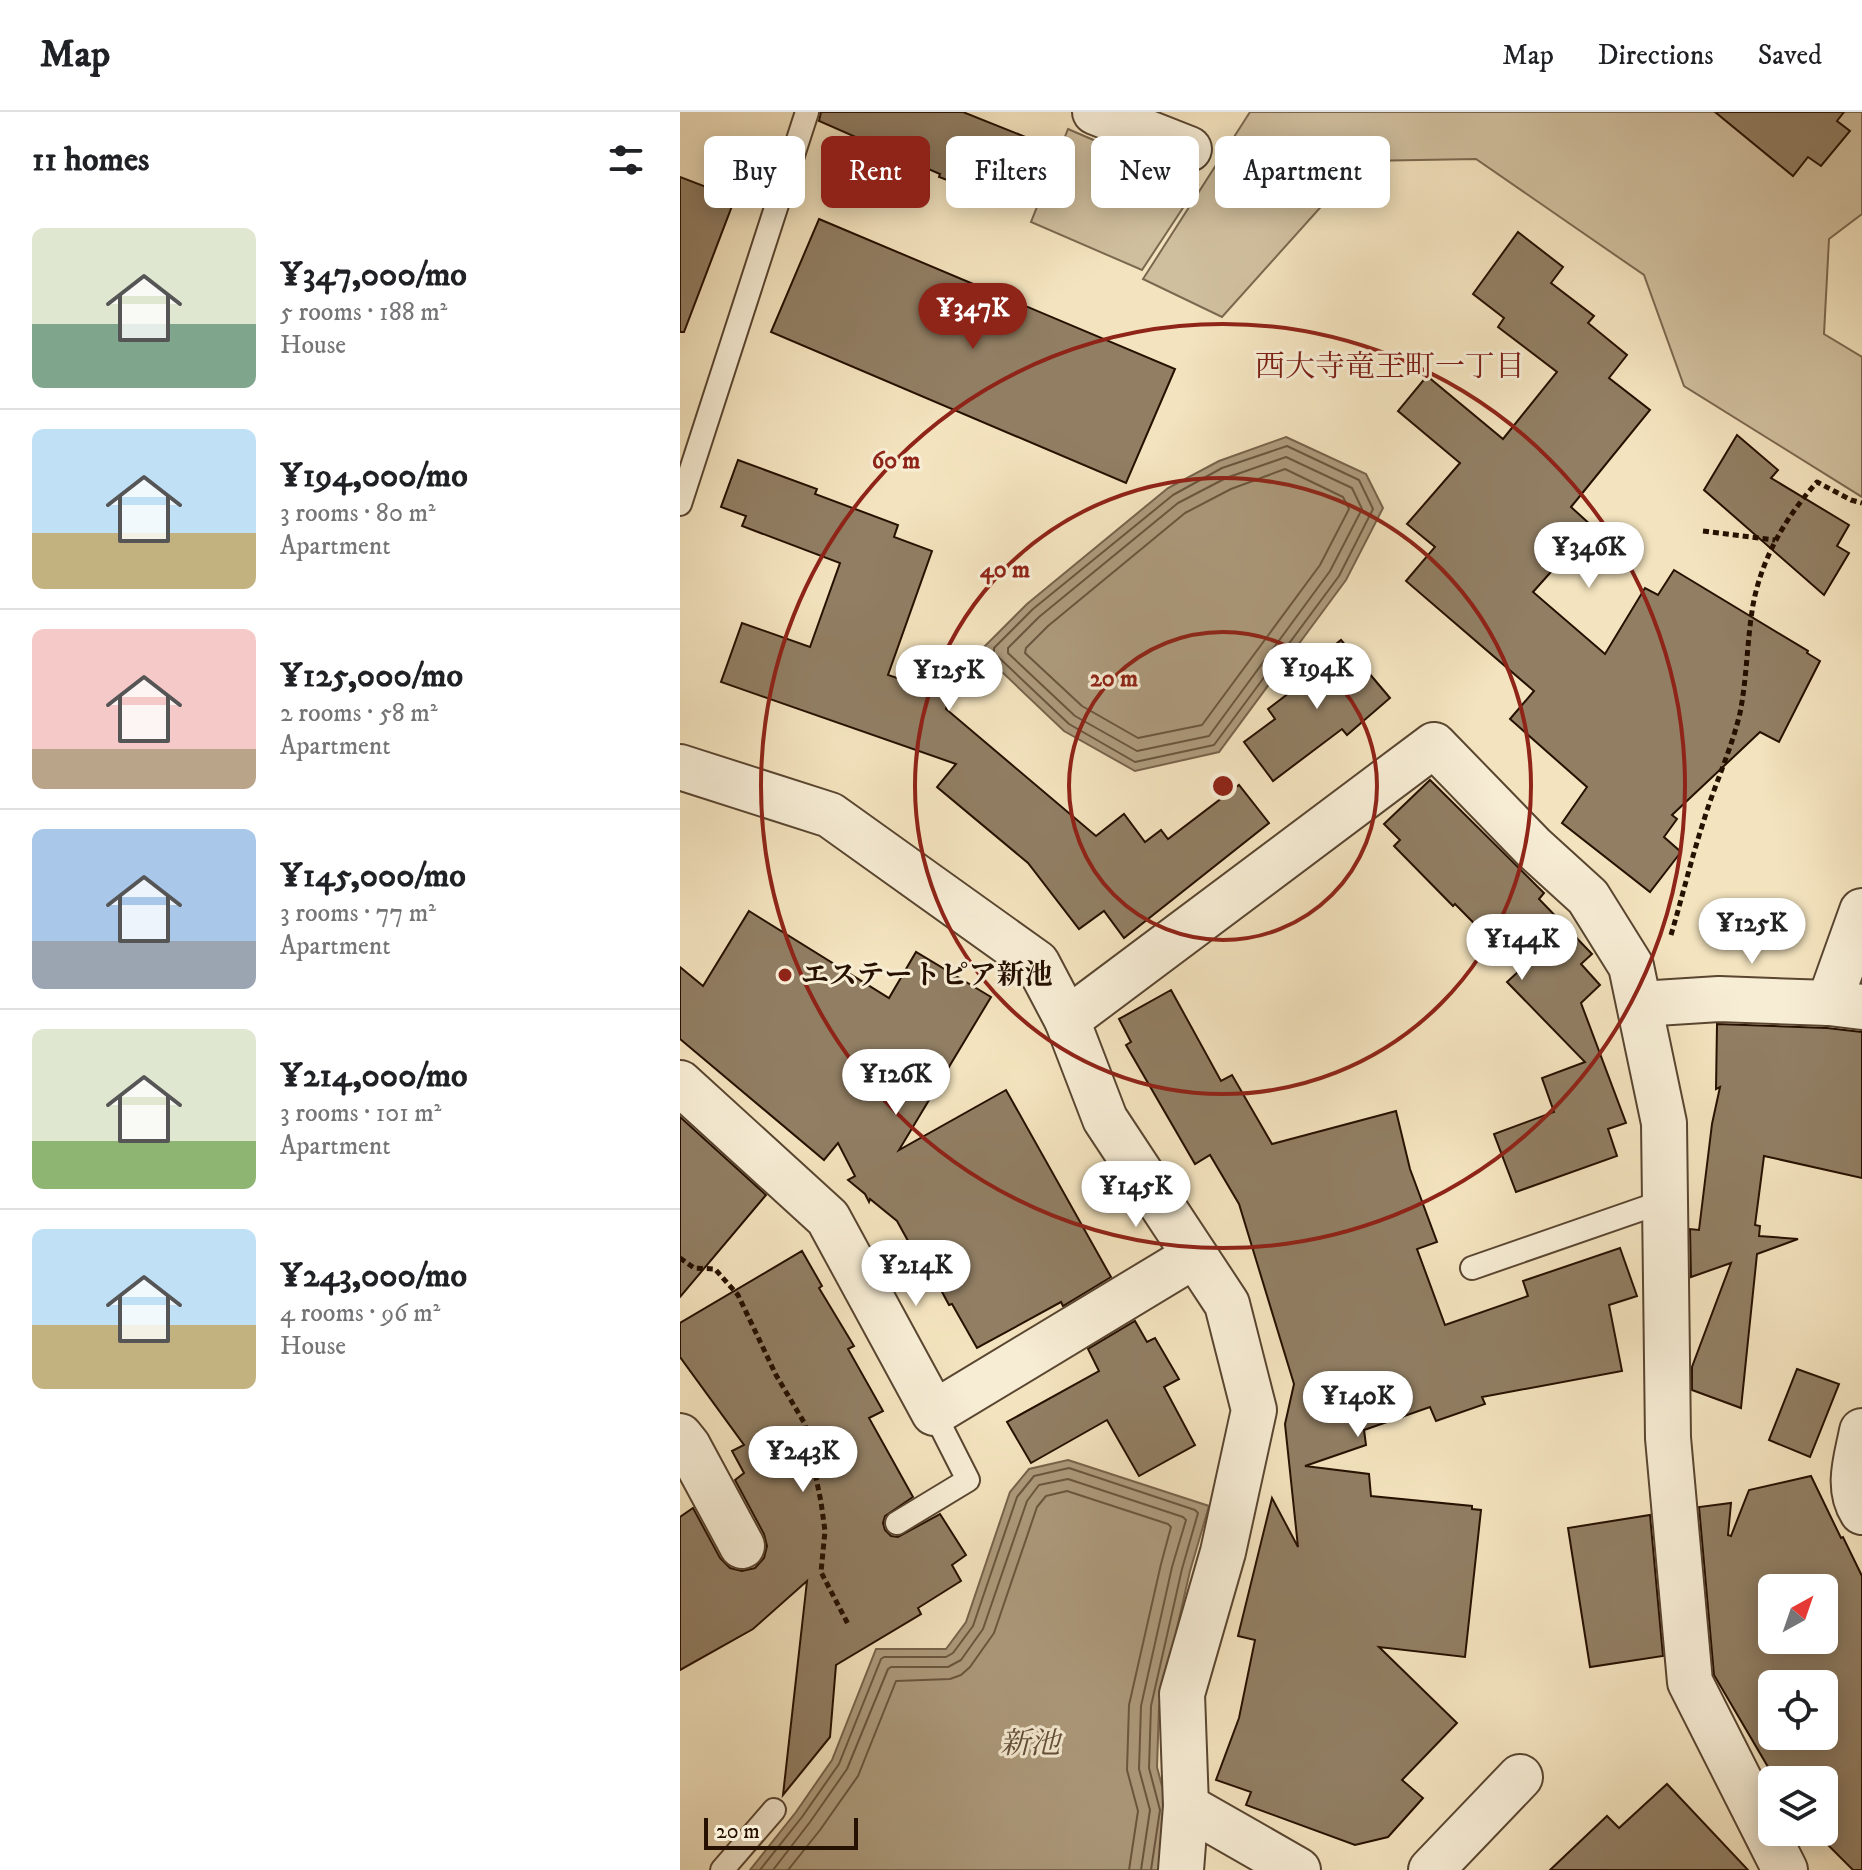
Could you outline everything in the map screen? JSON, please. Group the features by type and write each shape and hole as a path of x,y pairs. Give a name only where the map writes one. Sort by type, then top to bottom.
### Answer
{"street":[{"path":"1095,112 1156,136"},
{"path":"1067,1020 1434,745 1533,847 1588,897 1631,966 1664,1123 1668,1438 1690,1682 1785,1870"},
{"path":"680,767 830,815 1037,963 1067,1020 1105,1119 1227,1304 1254,1410 1223,1552 1182,1694 1186,1806 1181,1870"},
{"path":"1640,1004 1719,999 1846,1005 1862,911"},
{"path":"680,1083 828,1218 934,1413 1194,1256"},
{"path":"1862,1431 1852,1484 1862,1512"},
{"path":"680,1436 742,1546"},
{"path":"1431,1870 1520,1777"},
{"path":"1186,1806 1298,1870"}],"lane":[{"path":"680,504 807,112"},
{"path":"1472,1268 1665,1201"},
{"path":"897,1523 968,1480 934,1413"},
{"path":"722,1870 774,1810"}],"path":[{"path":"1671,935 1703,821 1740,713 1753,605 1775,540 1794,508 1817,482 1862,503"},
{"path":"1703,531 1775,540"},
{"path":"680,1258 694,1268 715,1269 738,1295 776,1375 805,1424 825,1531 821,1572 849,1626"}],"shaded area":[{"path":"1250,112 1862,112 1862,214 1829,239 1824,334 1862,357 1862,497 1684,386 1644,275 1476,159 1390,161 1390,136 1235,136"},
{"path":"1068,129 1091,139 1091,208 1183,208 1142,270 1031,222 1037,208 1075,208 1075,136 1065,136"},
{"path":"1215,167 1215,208 1320,208 1222,317 1143,279 1188,208 1199,208 1199,192"}],"water":[{"path":"1286,437 1366,474 1383,508 1346,580 1219,752 1135,771 1064,731 980,651 1027,604 1168,488 1219,461"},
{"name":"新池","path":"1068,1460 1209,1506 1190,1571 1159,1707 1157,1767 1168,1809 1159,1870 750,1870 832,1760 876,1649 946,1649 966,1622 1010,1492 1029,1469"}],"building":[{"path":"821,112 963,112 1023,136 946,136 946,180 930,170 930,136 853,136 819,121"},
{"path":"1715,112 1844,112 1837,121 1850,131 1821,166 1808,157 1793,176"},
{"path":"680,177 704,186 704,208 731,208 684,332 680,332"},
{"path":"819,219 1175,369 1126,483 771,332"},
{"path":"1518,232 1563,267 1551,283 1594,316 1588,323 1627,355 1609,378 1650,410 1571,507 1592,526 1533,592 1605,654 1645,588 1658,595 1674,570 1820,661 1779,742 1760,732 1672,815 1677,819 1664,837 1681,852 1650,892 1562,823 1587,787 1510,719 1534,691 1406,581 1435,547 1407,524 1460,463 1398,411 1427,376 1503,439 1557,372 1498,327 1504,318 1473,294"},
{"path":"1737,435 1778,470 1771,478 1849,525 1837,546 1849,553 1824,595 1704,490"},
{"path":"738,460 817,489 815,494 898,525 894,537 932,551 888,675 950,696 946,709 1096,836 1124,814 1145,842 1161,830 1168,839 1239,785 1269,823 1124,938 1104,911 1079,929 1028,863 937,787 956,764 721,682 742,623 810,647 840,563 742,526 746,516 721,507"},
{"path":"1341,640 1390,698 1347,735 1342,729 1273,781 1244,742 1275,719 1268,709 1315,673 1309,666"},
{"path":"1430,780 1544,893 1539,899 1592,954 1581,964 1600,985 1581,1003 1626,1123 1608,1129 1617,1156 1516,1192 1494,1134 1554,1112 1542,1078 1585,1062 1507,982 1520,970 1394,846 1400,840 1384,824"},
{"path":"749,911 889,998 916,952 991,997 899,1150 1006,1090 1111,1277 1063,1306 1061,1302 977,1348 952,1304 949,1305 917,1245 912,1248 897,1221 870,1199 869,1202 865,1194 848,1180 855,1176 838,1143 824,1160 680,1039 680,967 703,986"},
{"path":"1171,990 1221,1081 1232,1075 1272,1144 1396,1111 1410,1169 1437,1242 1417,1249 1445,1325 1528,1296 1523,1281 1620,1248 1637,1296 1609,1305 1622,1371 1482,1397 1485,1404 1436,1421 1430,1407 1364,1430 1366,1445 1305,1466 1369,1474 1371,1496 1472,1506 1472,1509 1481,1510 1465,1657 1379,1647 1457,1723 1402,1780 1423,1798 1388,1837 1355,1845 1246,1805 1251,1792 1216,1780 1239,1718 1255,1640 1238,1636 1272,1498 1298,1547 1285,1424 1294,1384 1239,1204 1210,1155 1195,1164 1126,1045 1131,1042 1119,1019"},
{"path":"1717,1024 1862,1032 1862,1178 1764,1156 1755,1225 1760,1226 1759,1236 1798,1239 1757,1254 1741,1408 1692,1390 1692,1367 1731,1263 1691,1277 1690,1229 1699,1230 1712,1124 1720,1087 1716,1089"},
{"path":"680,1117 766,1195 680,1297"},
{"path":"802,1251 822,1286 819,1288 854,1346 848,1349 883,1411 869,1418 913,1497 885,1516 885,1530 891,1536 898,1537 940,1514 966,1555 952,1565 961,1581 918,1608 921,1614 836,1665 830,1737 783,1795 807,1581 753,1629 680,1670 680,1517 693,1508 720,1558 730,1568 742,1571 755,1568 764,1558 767,1546 764,1534 735,1480 744,1473 732,1451 744,1445 680,1357 680,1323"},
{"path":"1135,1321 1147,1342 1155,1338 1179,1379 1164,1387 1195,1445 1139,1476 1107,1420 1031,1463 1007,1422 1099,1371 1088,1349"},
{"path":"1797,1369 1839,1384 1810,1457 1769,1440"},
{"path":"1811,1476 1862,1576 1862,1870 1853,1870 1829,1846 1838,1846 1838,1766 1767,1766 1758,1750 1838,1750 1838,1670 1758,1670 1758,1750 1714,1675 1699,1507 1731,1503 1728,1535 1731,1536 1749,1490"},
{"path":"1650,1515 1663,1656 1590,1667 1568,1528"},
{"path":"1667,1784 1748,1870 1550,1870 1607,1816 1619,1828"}],"place":[{"name":"エステートピア新池","path":"785,975"}],"district":[{"name":"西大寺竜王町一丁目","path":"1390,367"}]}
